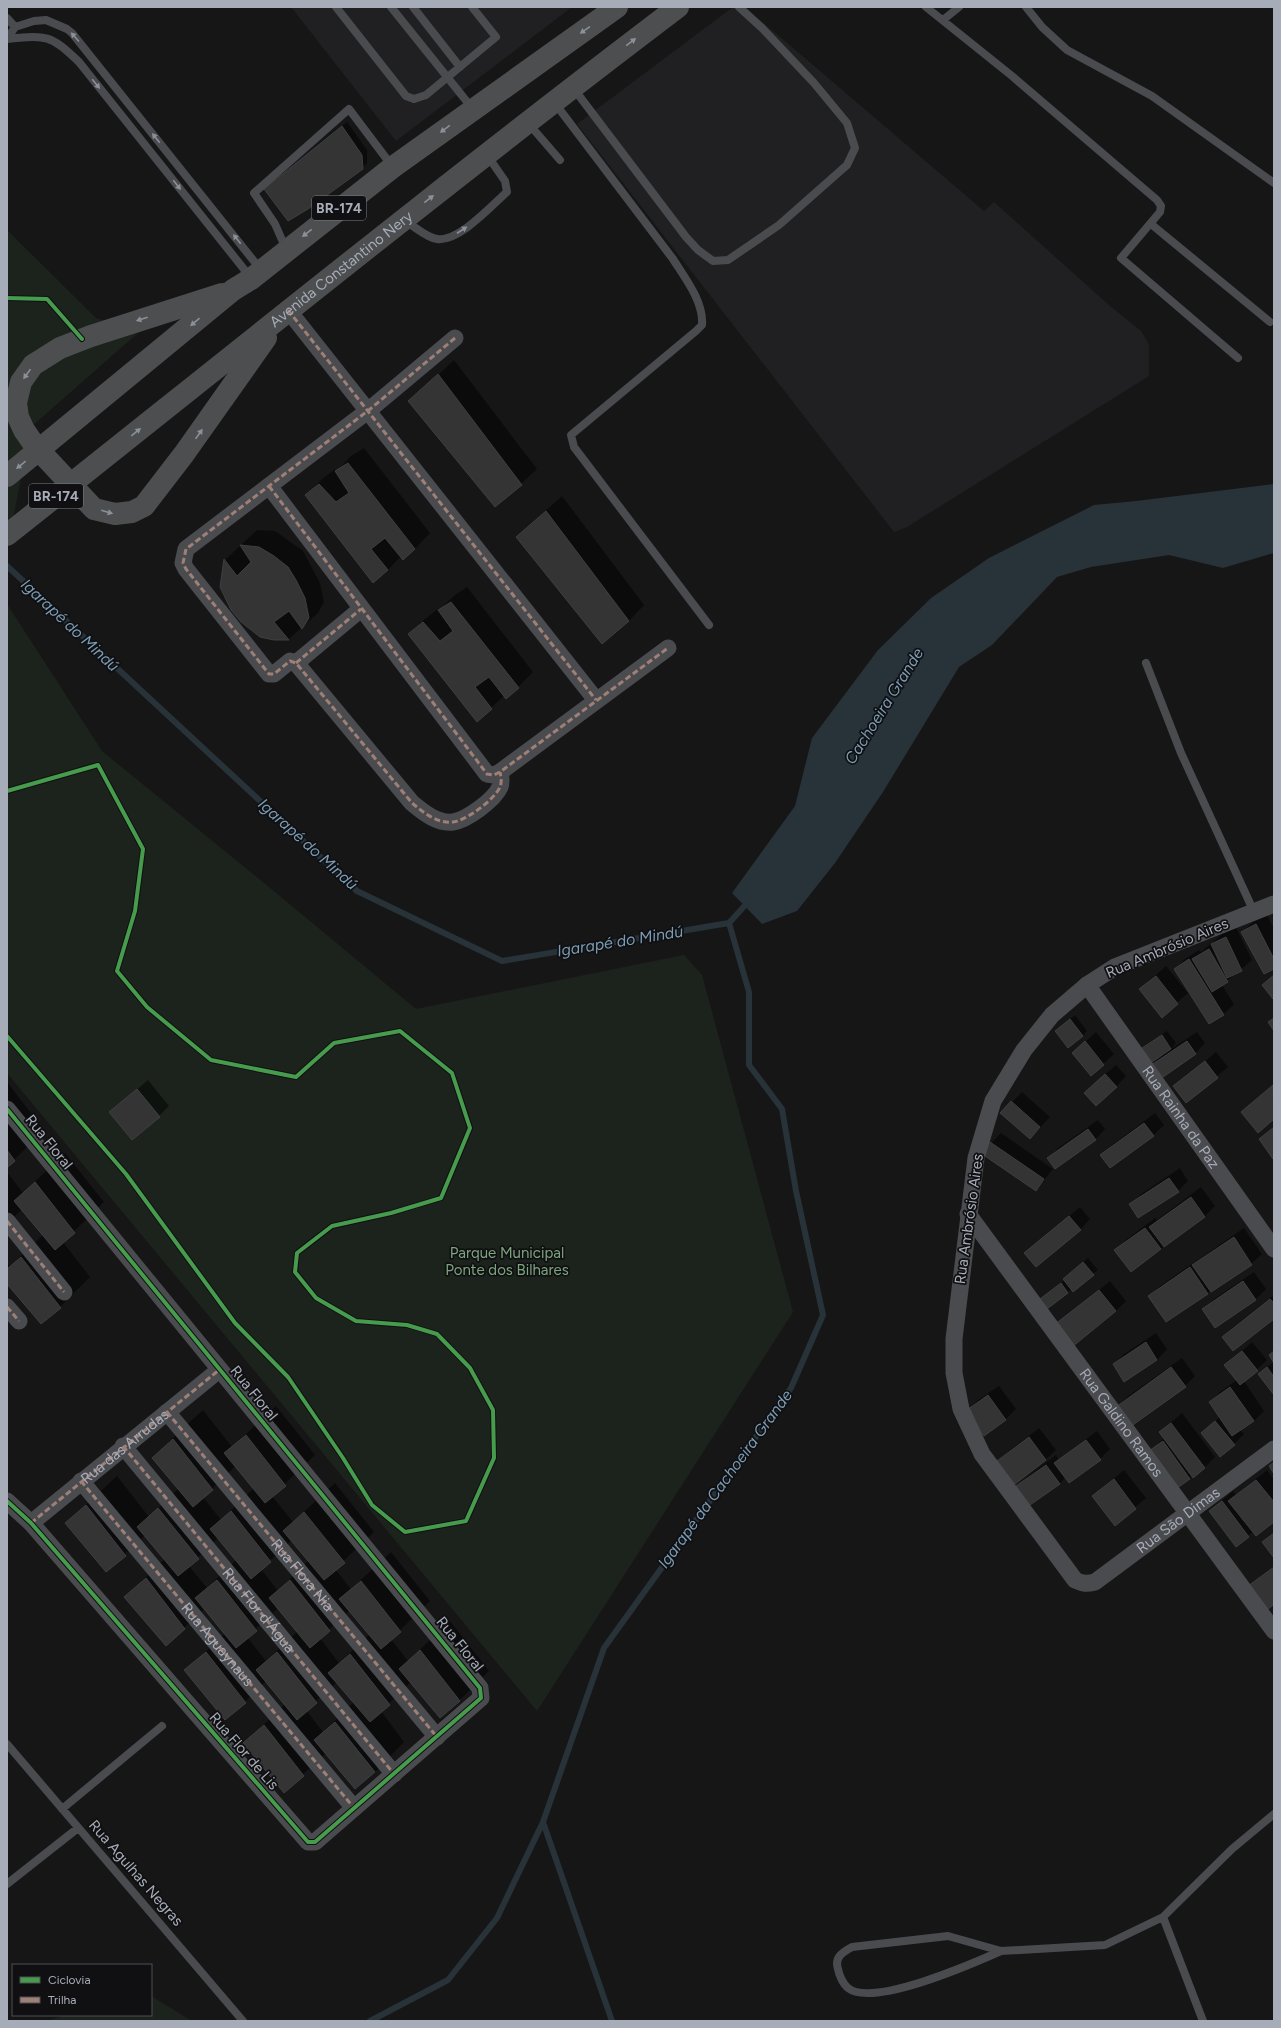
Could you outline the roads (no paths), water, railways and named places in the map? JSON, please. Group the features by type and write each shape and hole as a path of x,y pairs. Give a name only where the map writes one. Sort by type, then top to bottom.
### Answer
{"highway":[{"name":"BR-174","path":"7,476 233,290 256,274 393,167 617,7"},
{"name":"Avenida Constantino Nery","path":"7,535 284,313 572,87 678,7"},
{"path":"233,290 91,336 60,348 33,365 21,382 16,403 18,417 24,430 35,446 94,508 115,514 132,512 144,506 184,454 284,313"}],"street":[{"path":"284,313 369,410 596,700"},
{"path":"455,338 369,410 186,549 183,563 186,569 269,674 274,674 290,661 296,663 412,803 424,813 439,820 453,822 469,815 496,794 502,779 500,772"},
{"path":"269,486 487,774 494,775 500,772 668,648"},
{"path":"296,663 361,609"},
{"name":"Rua Ambrósio Aires","path":"1080,1583 1075,1580 982,1454 961,1409 954,1373 954,1339 976,1158 993,1101 1024,1050 1052,1016 1087,985 1116,967 1274,904"},
{"name":"Rua Rainha da Paz","path":"1087,985 1274,1249"},
{"name":"Rua Floral","path":"7,1109 470,1675 482,1693"},
{"name":"Rua Galdino Ramos","path":"968,1214 1274,1631"},
{"path":"7,1221 64,1292"},
{"path":"7,1307 19,1321"},
{"name":"Rua das Arrudas","path":"31,1523 123,1446 219,1370"},
{"name":"Rua Flora Nia","path":"167,1412 437,1737"},
{"name":"Rua Flor d'Água","path":"123,1446 394,1774"},
{"name":"Rua São Dimas","path":"1080,1583 1088,1584 1095,1582 1186,1512 1274,1449"},
{"name":"Rua Aguaynaus","path":"81,1481 354,1808"},
{"name":"Rua Flor de Lis","path":"7,1501 31,1523 308,1842 315,1842 480,1701 482,1693"}],"lane":[{"path":"336,7 406,96 414,99 426,94 496,37 472,7"},
{"path":"391,7 473,109"},
{"path":"413,7 460,67"},
{"path":"572,87 641,180 698,250 713,261 728,260 780,224 816,193 847,165 855,148 848,123 814,83 762,28 739,7"},
{"path":"926,7 1111,159 1157,200 1160,206 1160,212 1121,258 1238,358"},
{"path":"943,20 959,7"},
{"path":"1026,7 1042,26 1067,50 1152,96 1274,183"},
{"path":"7,18 15,27"},
{"path":"7,39 15,27 34,21 46,20 67,29 72,33 256,274"},
{"path":"7,39 39,36 58,42 79,62 256,274"},
{"path":"553,102 673,259 688,284 703,316 702,325 696,331 571,435 574,447 709,625"},
{"path":"286,250 275,224 254,193 349,109 393,167"},
{"path":"527,122 560,160"},
{"path":"403,220 436,239 448,239 467,227 507,192 505,181 487,154"},
{"path":"1150,224 1270,322"},
{"path":"1146,663 1181,753 1254,912"},
{"path":"62,1809 162,1726"},
{"name":"Rua Agulhas Negras","path":"7,1744 208,1977 243,2021"},
{"path":"1001,1951 961,1970 897,1989 862,1992 848,1988 839,1974 836,1964 841,1953 852,1946 948,1936 1001,1951 1105,1945 1163,1917 1232,1849 1274,1814"},
{"path":"7,1884 78,1828"},
{"path":"1163,1917 1203,2021"}],"water":[{"path":"1274,484 1274,553 1223,568 1169,555 1091,567 1057,577 992,645 959,667 883,792 835,863 797,911 762,924 732,893 795,806 812,738 878,650 931,598 989,558 1094,505"}],"waterway":[{"name":"Igarapé do Mindú","path":"7,566 357,891 502,961 729,923"},
{"name":"Cachoeira Grande","path":"729,923 749,901"},
{"name":"Igarapé da Cachoeira Grande","path":"612,2021 543,1822 604,1648 791,1388 823,1315 796,1191 782,1109 749,1065 749,992 729,923"},
{"path":"370,2021 448,1980 497,1918 543,1822"}],"park label":[{"name":"Parque Municipal Ponte dos Bilhares","path":"507,1262"}]}
